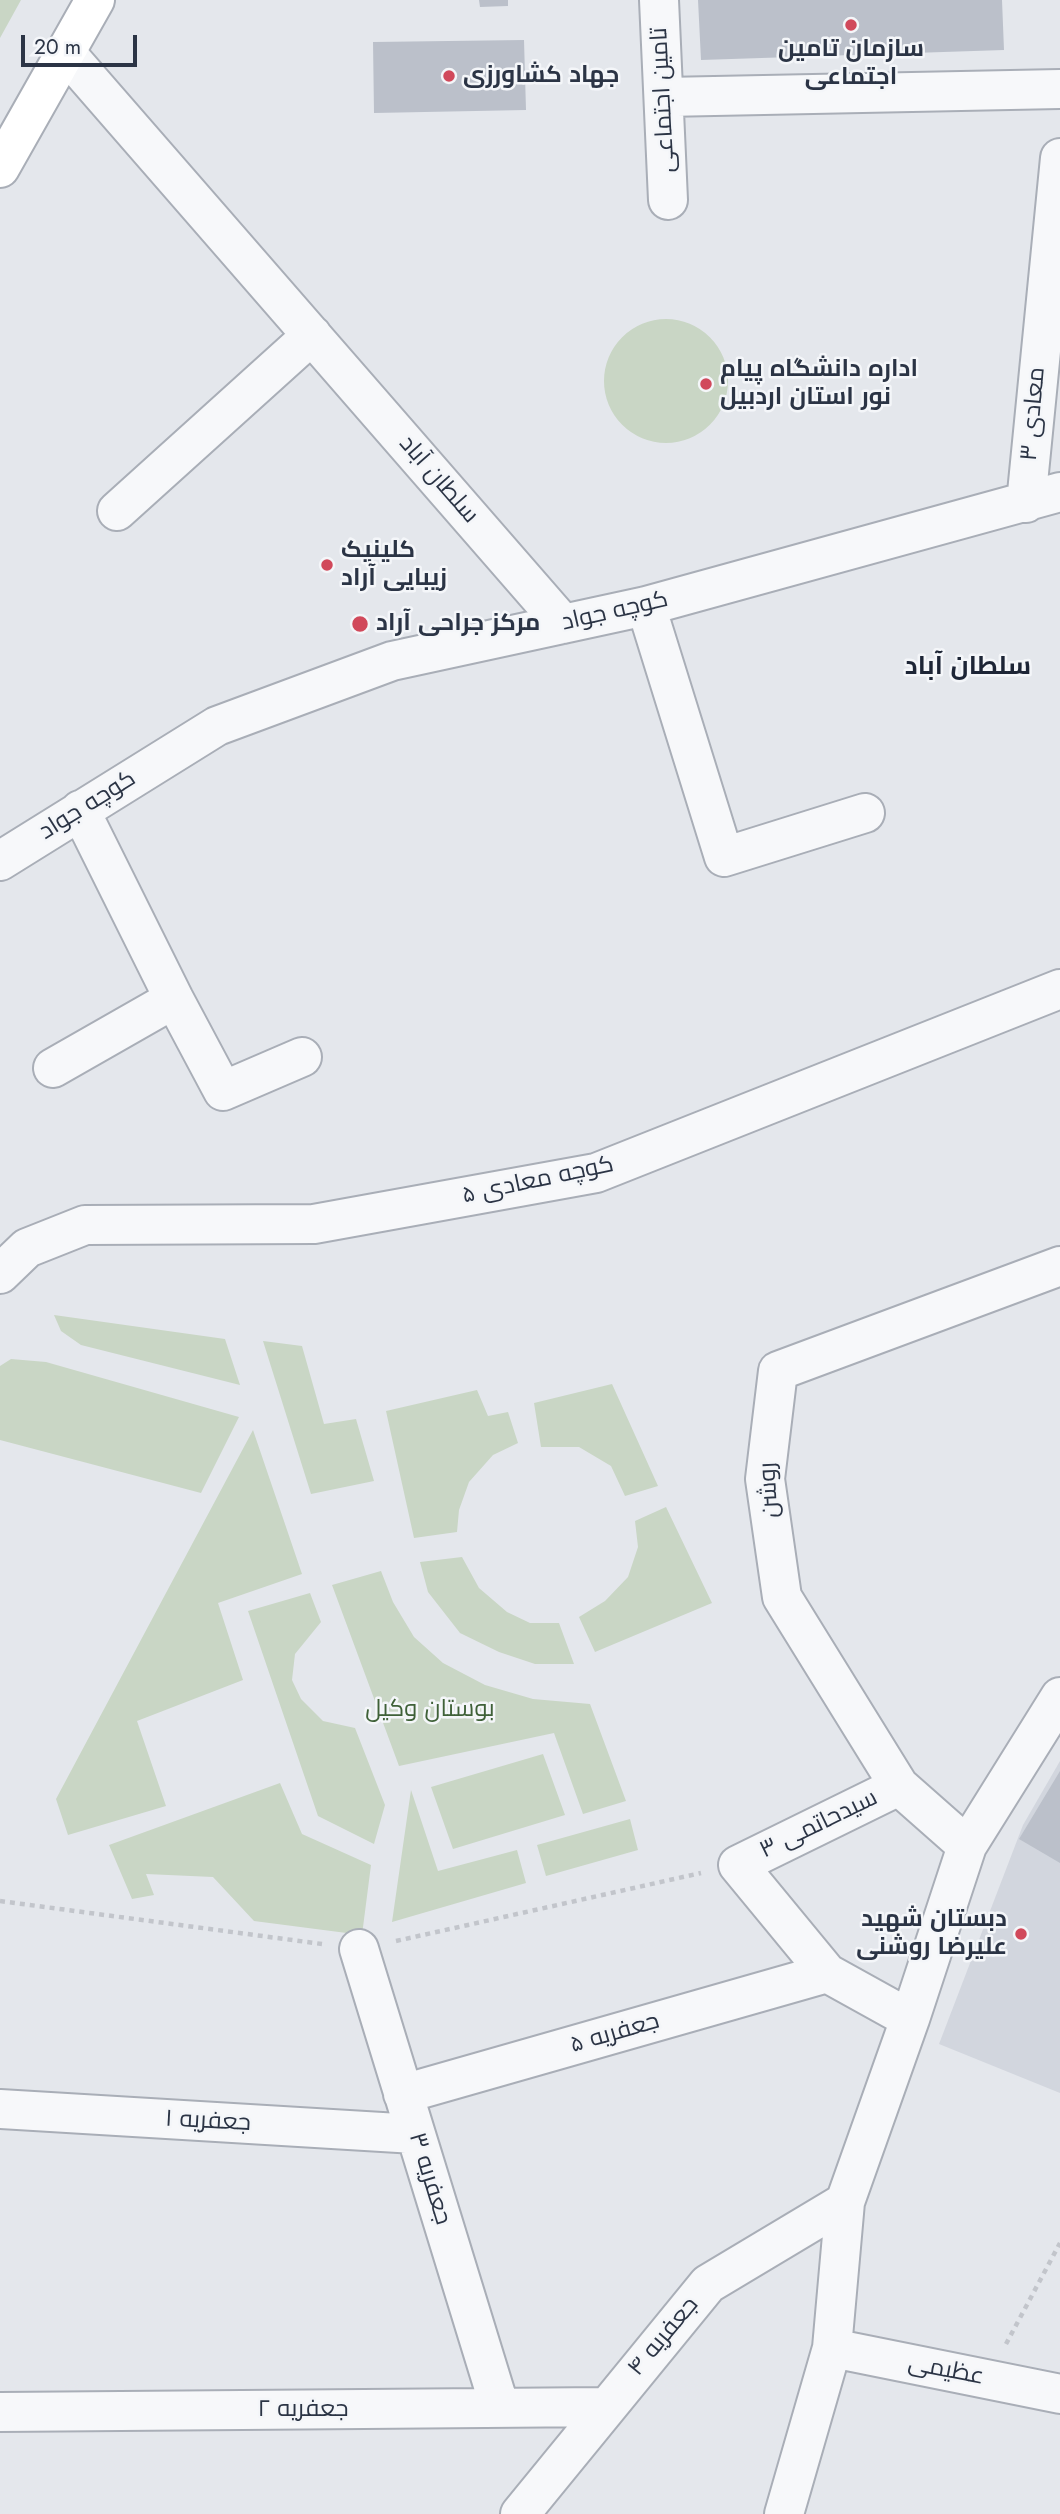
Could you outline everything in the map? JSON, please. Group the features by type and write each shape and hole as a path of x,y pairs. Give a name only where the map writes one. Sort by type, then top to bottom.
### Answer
{"main road":[{"path":"0,168 95,0"}],"street":[{"name":"تامین اجتماعی","path":"659,0 668,200"},
{"name":"سلطان آباد","path":"65,52 564,624"},
{"path":"665,97 1060,89"},
{"name":"معادی ۳","path":"1043,498 1060,158"},
{"path":"117,511 312,335"},
{"name":"کوچه جواد","path":"0,861 216,726 391,661 646,606 1043,498"},
{"path":"646,606 724,857 865,813"},
{"path":"80,810 223,1091 302,1057"},
{"name":"کوچه معادی ۵","path":"0,1274 27,1248 85,1225 314,1224 596,1174 1060,989"},
{"path":"53,1068 174,999"},
{"name":"روشن","path":"967,1846 899,1786 782,1597 765,1479 778,1371 1060,1266"},
{"path":"784,2514 832,2348 845,2202 911,2019 967,1846 1060,1697"},
{"name":"سیدحاتمی ۳","path":"827,1973 738,1865 899,1786"},
{"name":"جعفریه ۳","path":"359,1950 500,2408"},
{"path":"827,1973 911,2019"},
{"name":"جعفریه ۵","path":"403,2094 827,1973"},
{"name":"جعفریه ۱","path":"0,2109 415,2134"},
{"name":"جعفریه ۴","path":"520,2514 708,2284 845,2202"},
{"name":"عظیمی","path":"832,2348 1060,2394"},
{"name":"جعفریه ۲","path":"0,2412 606,2407"}],"path":[{"path":"987,2379 1060,2243"}],"shaded area":[{"name":"دبستان شهید علیرضا روشنی","path":"1060,1761 1060,2093 939,2044 1023,1825"}],"green space":[{"path":"0,0 21,0 0,38"},
{"path":"666,319 690,324 710,337 723,357 728,381 723,405 710,425 690,438 666,443 642,438 622,425 609,405 604,381 609,357 622,337 642,324"},
{"path":"54,1315 225,1339 240,1385 81,1345 61,1331"},
{"path":"263,1341 302,1346 324,1424 356,1419 374,1481 311,1494"},
{"path":"11,1359 46,1362 239,1417 201,1493 0,1440 0,1366"},
{"path":"612,1384 658,1486 625,1496 611,1466 579,1447 541,1447 534,1403"},
{"path":"477,1390 488,1416 508,1412 518,1443 493,1455 469,1482 459,1510 457,1532 414,1538 386,1411"},
{"path":"253,1430 302,1574 218,1603 243,1680 137,1721 166,1806 68,1835 56,1799"},
{"path":"666,1507 712,1603 595,1652 579,1617 605,1601 628,1577 638,1547 635,1521"},
{"path":"462,1557 479,1588 507,1612 530,1623 559,1623 574,1664 535,1664 499,1652 460,1633 428,1592 420,1562"},
{"name":"بوستان وکیل","path":"381,1571 393,1602 414,1637 443,1663 485,1685 533,1699 590,1704 626,1801 583,1814 554,1733 399,1766 332,1585"},
{"path":"310,1593 321,1622 295,1654 292,1680 301,1699 323,1721 355,1728 385,1805 374,1844 318,1816 248,1611"},
{"path":"543,1754 565,1815 453,1849 431,1787"},
{"path":"280,1783 302,1834 371,1865 362,1935 254,1921 213,1877 146,1874 154,1895 132,1899 109,1845"},
{"path":"411,1790 438,1871 517,1850 526,1883 392,1922"},
{"path":"630,1819 638,1850 546,1876 537,1845"}],"building":[{"path":"479,0 508,0 508,6 480,7"},
{"name":"سازمان تامین اجتماعی","path":"698,0 1002,0 1004,50 701,60"},
{"name":"جهاد کشاورزی","path":"524,40 526,110 374,113 373,42"},
{"path":"1060,1771 1060,1863 1019,1839"}],"place":[{"name":"سازمان تامین اجتماعی","path":"851,25"},
{"name":"جهاد کشاورزی","path":"449,76"},
{"name":"اداره دانشگاه پیام نور استان اردبیل","path":"706,384"},
{"name":"کلینیک زیبایی آراد","path":"327,565"},
{"name":"مرکز جراحی آراد","path":"360,624"},
{"name":"دبستان شهید علیرضا روشنی","path":"1021,1934"}],"district":[{"name":"سلطان آباد","path":"968,668"}]}
